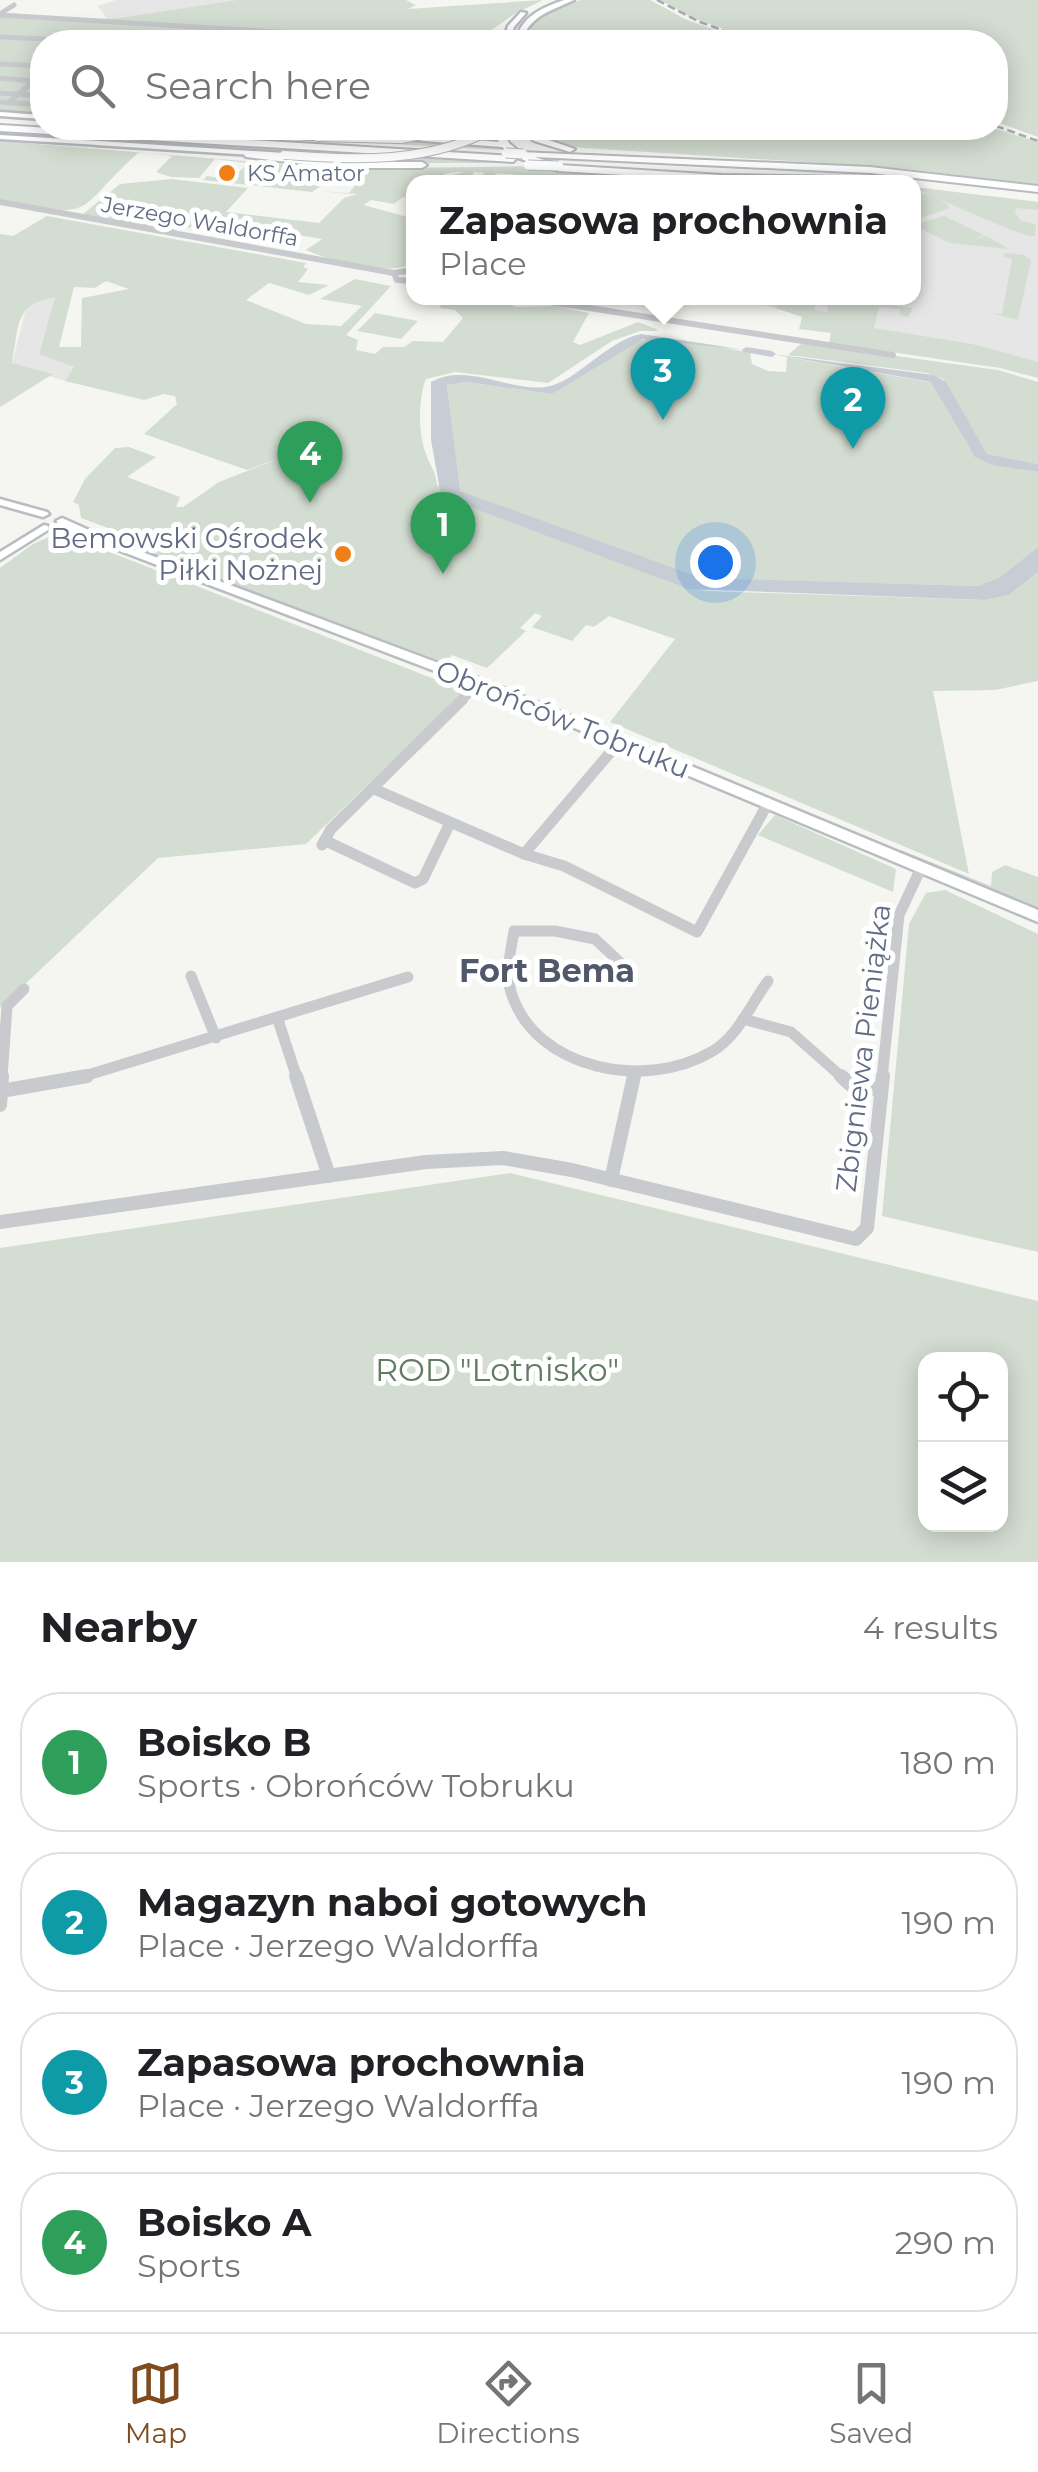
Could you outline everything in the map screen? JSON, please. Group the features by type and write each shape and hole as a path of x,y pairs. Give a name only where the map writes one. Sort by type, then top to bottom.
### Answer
{"highway":[{"path":"0,126 30,123"},
{"path":"0,126 30,131"},
{"path":"0,126 30,128"},
{"path":"82,140 99,143"},
{"path":"249,140 900,172 1038,189"},
{"path":"267,140 815,175"},
{"path":"413,140 516,155 558,166 751,175"},
{"path":"502,140 518,155 569,170 714,175"},
{"path":"542,140 600,152 757,164"},
{"path":"198,150 336,164 600,152"},
{"path":"921,182 1038,196"}],"main road":[{"path":"510,30 520,16 554,0"},
{"path":"523,30 528,20 571,0"},
{"path":"99,143 362,159 419,154 471,140"}],"street":[{"path":"1,14 13,6"},
{"path":"1,14 248,30"},
{"path":"94,21 94,30"},
{"path":"0,37 30,39"},
{"path":"0,64 30,73"},
{"path":"0,78 30,76"},
{"path":"4,103 30,84"},
{"path":"0,94 30,95"},
{"path":"4,103 30,104"},
{"name":"Jerzego Waldorffa","path":"0,202 394,273"},
{"path":"406,271 394,273 397,280 406,280"},
{"path":"569,305 893,355"},
{"name":"Obrońców Tobruku","path":"0,502 479,683 1038,916"},
{"path":"0,557 46,522"},
{"path":"450,823 418,887 324,843 331,829 479,683"},
{"path":"524,854 620,742"},
{"path":"374,789 524,854 564,866 698,932 768,803"},
{"name":"Zbigniewa Pieniążka","path":"611,1180 851,1239 862,1237 899,915 922,868"},
{"path":"625,967 595,940 556,931 514,931 509,986 516,1006 558,1050 584,1063 634,1075 684,1064 710,1053 728,1040 768,980"},
{"path":"191,976 216,1038"},
{"path":"1,1091 73,1080 408,977"},
{"path":"0,1104 7,1006 24,990"},
{"path":"744,1019 791,1032 852,1085 881,1090"},
{"path":"278,1020 329,1176"},
{"path":"0,1222 455,1159 503,1158 611,1180 634,1075"}],"shaded area":[{"path":"116,0 236,0 108,20 98,6"},
{"path":"921,188 1038,202 1038,364 973,344 803,317 766,305 921,305"},
{"path":"56,298 39,353 75,367 65,381 12,364 26,308 34,300"},
{"path":"641,334 746,350 643,339 552,394 466,382 447,385 460,491 701,578 978,586 1000,577 1038,547 1038,572 1009,595 984,600 688,589 441,496 431,440 431,382 459,375 546,387 568,378 616,344"},
{"path":"772,354 934,375 946,382 987,454 1038,464 1038,472 992,465 975,457 931,382"}],"green space":[{"path":"236,0 406,0 416,5 408,9 543,0 491,30 30,30 30,115 0,113 0,14 106,20"},
{"path":"582,0 650,0 715,30 531,30 542,14 531,23 537,17 545,12"},
{"path":"660,0 1038,0 1038,137 1008,126 1008,30 726,30"},
{"path":"1008,132 1038,142 1038,185 898,168 561,145 553,140 1008,140"},
{"path":"125,140 399,156 399,160 410,160 412,156 522,163 334,163 284,153"},
{"path":"319,140 428,140 496,146 502,150"},
{"path":"0,141 139,152 82,206 55,210 0,200"},
{"path":"151,153 340,169 535,166 624,175 406,175 406,198 394,204 371,200 364,205 406,217 406,266 390,268 345,263 306,250 322,239 216,221 171,232 83,214 120,184 171,179 248,188 226,212 319,223 344,198 357,194 349,193 362,177 342,174 332,185 323,184 312,192 203,180 207,176 231,180 248,163 215,159 199,178 156,172 172,156"},
{"path":"921,188 1038,202 1038,210 1016,208 1015,213 1021,221 1036,224 1035,236 940,199 949,206 947,209 921,218 921,193 932,196"},
{"path":"47,216 306,263 303,267 308,269 298,282 329,285 309,295 269,283 246,300 306,324 341,326 362,306 320,299 355,279 391,286 346,335 358,340 356,350 375,354 383,347 404,347 413,341 443,342 463,318 455,310 439,308 441,305 555,306 589,313 573,342 580,345 638,322 656,329 612,341 548,383 455,372 426,379 420,426 437,485 674,584 706,591 983,600 1009,595 1038,572 1038,681 995,690 933,691 969,874 610,722 675,639 609,616 594,627 586,625 572,641 532,627 542,616 535,613 520,628 526,631 487,668 452,655 446,663 102,536 108,528 81,518 79,505 73,502 85,479 115,448 129,447 156,457 127,477 180,497 176,507 183,507 219,482 295,452 247,470 144,434 177,404 175,396 164,394 144,400 65,381 74,367 39,354 55,298 42,300 25,311 12,363 53,374 0,407 0,234 13,236","holes":["106,281 129,289 82,298 81,347 59,347 74,287 95,288"]},
{"path":"944,216 984,235 971,241 986,236 1009,249 950,243 921,229 921,223"},
{"path":"1005,253 1024,255 1031,260 1018,320 991,313 1002,314 1012,259 1004,257"},
{"path":"815,305 814,310 827,312 828,305 913,308 908,317 900,315 900,309 879,307 874,328 973,344 1038,362 1038,378 1000,368 829,343 831,333 799,329 802,317 776,308"},
{"path":"375,313 418,321 401,339 357,331"},
{"path":"647,339 750,353 752,364 768,371 786,372 787,357 934,383 977,454 1009,467 1038,472 1038,547 1000,577 978,586 710,579 459,491 447,385 466,382 552,394 632,343"},
{"path":"802,343 998,370 1038,382 1038,464 987,454 943,379 927,373 788,355"},
{"path":"58,533 98,542 76,539 465,691 306,844 158,858 0,1008 0,568 33,544"},
{"path":"775,815 896,869 893,892 758,835"},
{"path":"901,850 991,886 992,872 1005,865 1038,877 1038,910 900,853"},
{"path":"945,890 1038,934 1038,1252 882,1216 909,924 926,893"},
{"name":"ROD \"Lotnisko\"","path":"510,1173 1038,1301 1038,1562 0,1562 0,1248"}],"waterway":[{"path":"746,350 772,354"}],"railway":[{"path":"657,0 722,30"},
{"path":"1008,130 1038,141"}],"place":[{"name":"KS Amator","path":"227,173"},
{"name":"Zapasowa prochownia","path":"663,420"},
{"name":"Magazyn naboi gotowych","path":"853,449"},
{"name":"Boisko A","path":"310,503"},
{"name":"Bemowski Ośrodek Piłki Nożnej","path":"343,554"},
{"name":"Boisko B","path":"443,574"}],"district":[{"name":"Fort Bema","path":"547,971"}]}
